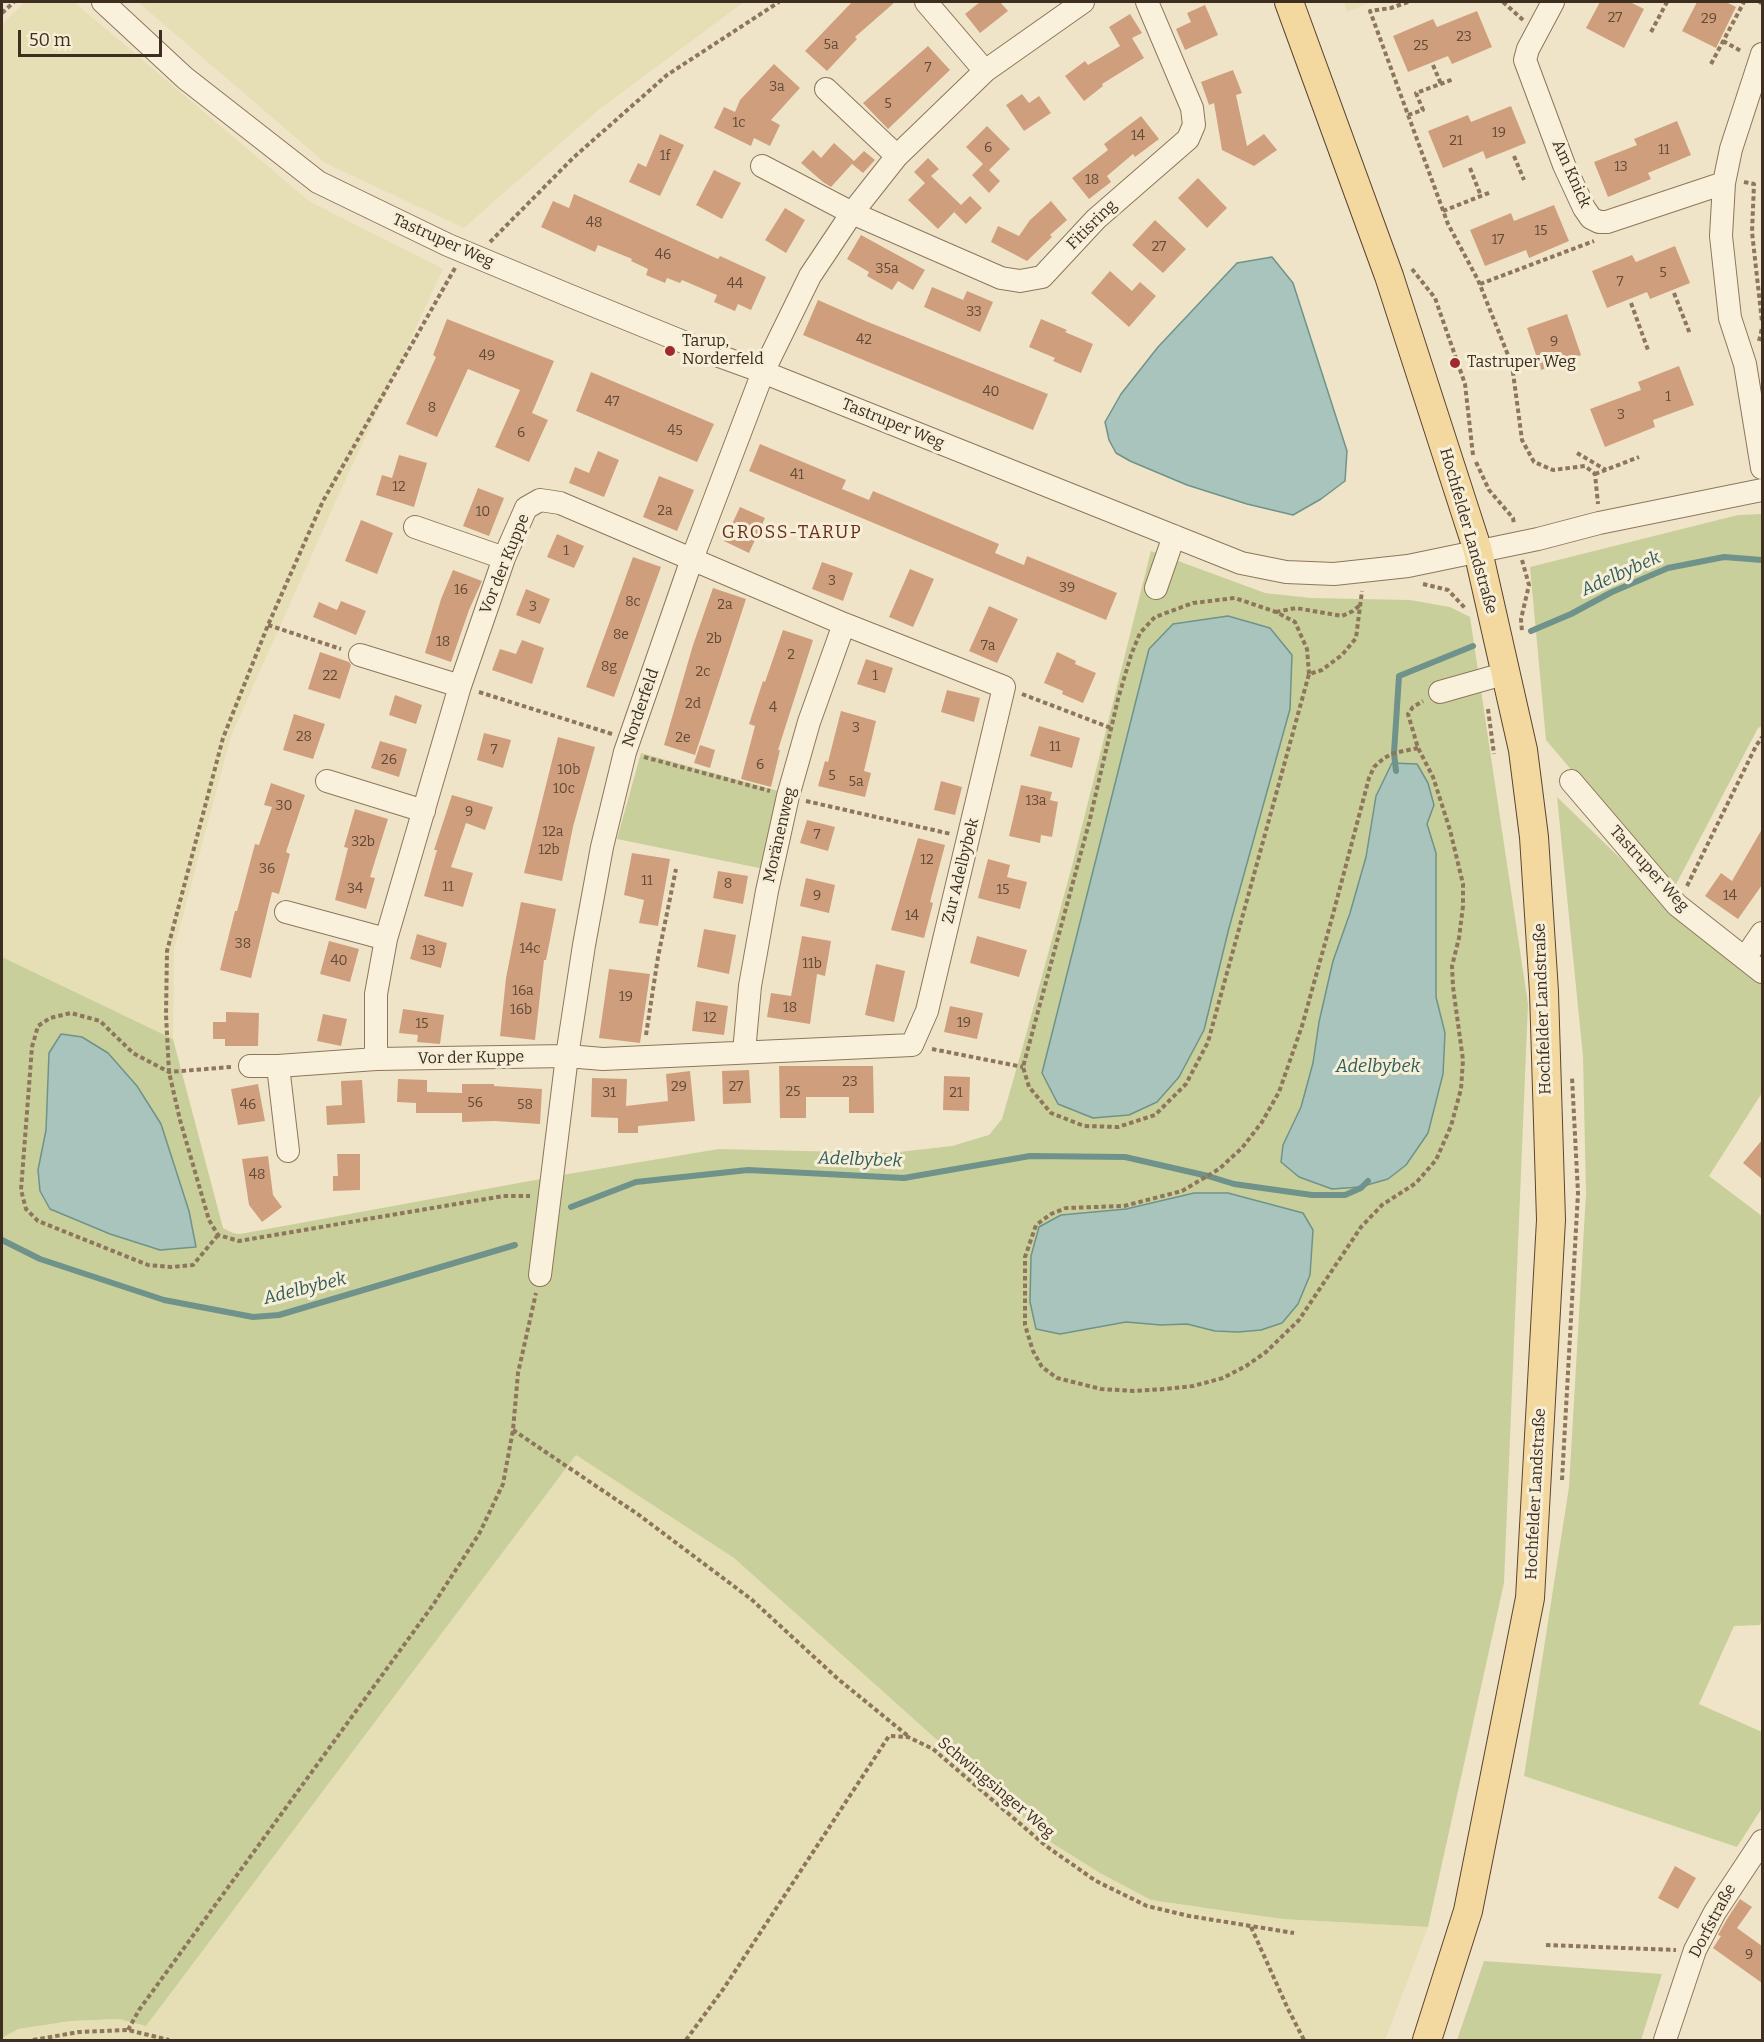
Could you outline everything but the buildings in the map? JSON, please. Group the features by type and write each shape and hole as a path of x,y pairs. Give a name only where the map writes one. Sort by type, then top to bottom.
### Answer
{"main road":[{"name":"Hochfelder Landstraße","path":"1289,2 1389,276 1478,551 1495,676 1523,750 1534,837 1545,992 1551,1220 1530,1598 1468,1911 1427,2040"}],"street":[{"name":"Tastruper Weg","path":"104,2 185,78 318,182 472,255 708,352 1241,563 1286,572 1334,574 1408,566 1538,539 1599,523 1762,490"},
{"path":"926,2 985,71"},
{"path":"763,372 810,276 852,213 897,156 985,71 1083,2"},
{"name":"Fitisring","path":"762,166 852,213 1001,278 1020,281 1042,277 1096,219 1188,139 1194,125 1192,108 1147,2"},
{"name":"Am Knick","path":"1553,2 1528,49 1525,60 1564,165 1591,218 1599,222 1607,222 1725,180"},
{"path":"1752,52 1725,180 1721,236 1730,318 1754,362 1762,468"},
{"path":"826,89 897,156"},
{"name":"Norderfeld","path":"540,1275 567,1056 602,847 627,746 692,559 763,372"},
{"name":"Vor der Kuppe","path":"376,1059 376,994 386,939 460,686 504,558 526,508 540,500 560,503 692,559"},
{"path":"415,527 504,558"},
{"path":"1155,588 1174,536"},
{"path":"692,559 844,624 1004,687"},
{"name":"Moränenweg","path":"744,1052 754,965 767,891 788,796 808,722 844,624"},
{"path":"360,655 460,686"},
{"path":"1440,692 1495,676"},
{"name":"Zur Adelbybek","path":"912,1045 927,1011 1004,687"},
{"path":"327,781 424,812"},
{"name":"Tastruper Weg","path":"1571,781 1677,905 1754,965"},
{"path":"286,912 386,939"},
{"path":"1754,965 1762,933"},
{"path":"567,1056 603,1059 912,1045"},
{"name":"Vor der Kuppe","path":"250,1066 376,1059 567,1056"},
{"path":"278,1066 288,1151"},
{"name":"Dorfstraße","path":"1665,2040 1695,1950 1715,1912 1762,1841"}],"path":[{"path":"2,13 14,2"},
{"path":"549,1198 503,1196 239,1241 218,1235 209,1220 186,1143 170,1072 166,1015 167,951 223,738 268,625 323,501 472,255 489,242 574,156 668,75 779,2"},
{"path":"1408,2 1391,8 1370,11 1448,224 1480,284 1512,365 1522,440 1534,462 1553,470 1585,466 1595,474 1599,523"},
{"path":"1651,32 1667,2"},
{"path":"1712,64 1744,2"},
{"path":"1723,41 1752,52"},
{"path":"1433,65 1441,84"},
{"path":"1408,115 1423,110 1416,93 1454,79"},
{"path":"1514,156 1524,180"},
{"path":"1470,168 1481,196"},
{"path":"1725,180 1754,184 1752,232 1762,322"},
{"path":"1443,211 1491,192"},
{"path":"1480,284 1598,239 1607,222"},
{"path":"1674,293 1690,334"},
{"path":"1631,303 1648,350"},
{"path":"1577,453 1606,470"},
{"path":"1595,474 1639,457"},
{"path":"1414,585 1425,584 1448,590 1465,606 1469,614"},
{"path":"1235,598 1276,612 1295,622 1307,649 1309,674 1208,1042 1186,1084 1155,1115 1118,1127 1084,1126 1052,1113 1029,1086 1023,1067 1135,644 1140,633 1155,617 1193,603 1235,598"},
{"path":"1276,612 1296,608 1342,616 1361,604 1356,638 1342,654 1322,670 1309,674"},
{"path":"268,625 360,655"},
{"path":"1494,754 1495,676"},
{"path":"460,686 627,746 788,796 969,838"},
{"path":"1004,687 1111,728"},
{"path":"1418,748 1394,753 1384,758 1374,767 1369,778 1302,1026 1279,1092 1262,1122 1242,1148 1219,1169 1182,1191 1124,1206 1066,1208 1051,1214 1036,1225 1024,1257 1025,1325 1033,1351 1042,1367 1057,1378 1101,1389 1156,1390 1193,1386 1223,1378 1246,1366 1266,1352 1299,1320 1361,1227 1382,1205 1416,1184 1436,1160 1451,1126 1461,1089 1463,1060 1452,966 1459,938 1463,884 1443,806 1433,777 1418,748 1408,714 1413,707 1440,692"},
{"path":"1677,905 1762,737"},
{"path":"646,1035 675,869"},
{"path":"218,1235 193,1265 171,1267 148,1265 38,1221 26,1209 21,1190 32,1047 38,1026 50,1018 71,1013 100,1021 133,1053 170,1072 250,1066"},
{"path":"912,1045 1023,1067"},
{"path":"128,2030 159,1982 433,1605 479,1534 503,1484 513,1430 518,1373 540,1275"},
{"name":"Schwingsinger Weg","path":"513,1430 639,1515 751,1599 838,1679 908,1737 933,1749 1046,1846 1096,1881 1147,1906 1189,1916 1294,1933"},
{"path":"686,2040 724,1988 889,1736 908,1737"},
{"path":"1251,1926 1304,2040"},
{"path":"1546,1945 1695,1950"},
{"path":"33,2040 79,2032 128,2030 169,2040"}],"shaded area":[{"path":"25,2 74,2 309,201 443,269 231,736 174,949 173,1039 2,957 2,24"},
{"path":"138,2 744,2 597,111 464,228 325,163"},
{"path":"1344,2 1372,2 1347,12"},
{"path":"576,1455 734,1558 1052,1843 1100,1873 1151,1900 1282,1919 1428,1927 1385,2040 2,2040 18,2029 71,2021 119,2019 146,2026"}],"green space":[{"path":"1762,514 1762,726 1758,728 1673,890 1546,740 1530,567 1738,515"},
{"path":"1151,551 1265,593 1311,598 1410,600 1450,607 1470,617 1528,1004 1504,1583 1428,1927 1282,1919 1151,1900 1100,1873 1052,1843 734,1558 576,1455 146,2026 119,2019 71,2021 18,2029 2,2038 2,957 173,1039 223,1228 233,1233 240,1234 719,1149 890,1153 952,1146 989,1135 1002,1119 1021,1053 1072,866"},
{"path":"641,753 782,792 764,869 617,839"},
{"path":"1557,797 1682,918 1762,982 1762,1093 1709,1176 1762,1216 1762,1619 1760,1625 1734,1626 1699,1704 1762,1732 1762,1808 1737,1847 1524,1776 1569,1487 1586,1193 1583,1057"},
{"path":"1484,1961 1662,1974 1641,2040 1457,2040"}],"water":[{"path":"1272,257 1293,283 1347,451 1345,481 1321,499 1293,515 1247,504 1187,485 1130,461 1116,453 1109,440 1105,422 1121,394 1158,347 1237,263"},
{"path":"1228,616 1270,628 1292,655 1290,709 1229,928 1204,1030 1179,1077 1157,1102 1129,1115 1093,1118 1058,1104 1042,1073 1149,649 1173,624"},
{"name":"Adelbybek","path":"1392,763 1417,764 1428,783 1434,805 1427,824 1436,853 1436,997 1445,1033 1443,1074 1428,1133 1406,1165 1388,1179 1360,1187 1332,1189 1299,1177 1281,1162 1283,1145 1301,1107 1313,1063 1319,1022 1333,961 1366,857 1376,796"},
{"path":"61,1034 82,1037 108,1053 137,1086 161,1124 189,1211 196,1247 160,1250 110,1234 50,1209 40,1191 38,1170 46,1130 49,1053"},
{"path":"1194,1193 1228,1193 1303,1213 1313,1230 1310,1275 1298,1304 1282,1323 1261,1330 1238,1332 1215,1331 1187,1324 1161,1325 1126,1322 1060,1334 1036,1329 1030,1302 1031,1256 1039,1227 1061,1215 1126,1209"}],"waterway":[{"name":"Adelbybek","path":"1531,631 1668,568 1724,557 1762,560"},
{"name":"Adelbybek","path":"1396,771 1394,753 1399,676 1473,646"},
{"name":"Adelbybek","path":"571,1207 636,1182 748,1170 904,1178 1030,1156 1125,1157 1234,1184 1312,1195 1345,1195 1361,1188 1368,1181"},
{"name":"Adelbybek","path":"2,1240 40,1259 164,1300 253,1317 279,1315 515,1245"}],"place":[{"name":"Tarup, Norderfeld","path":"670,351"},
{"name":"Tastruper Weg","path":"1455,363"}],"district":[{"name":"GROSS-TARUP","path":"792,533"}]}
